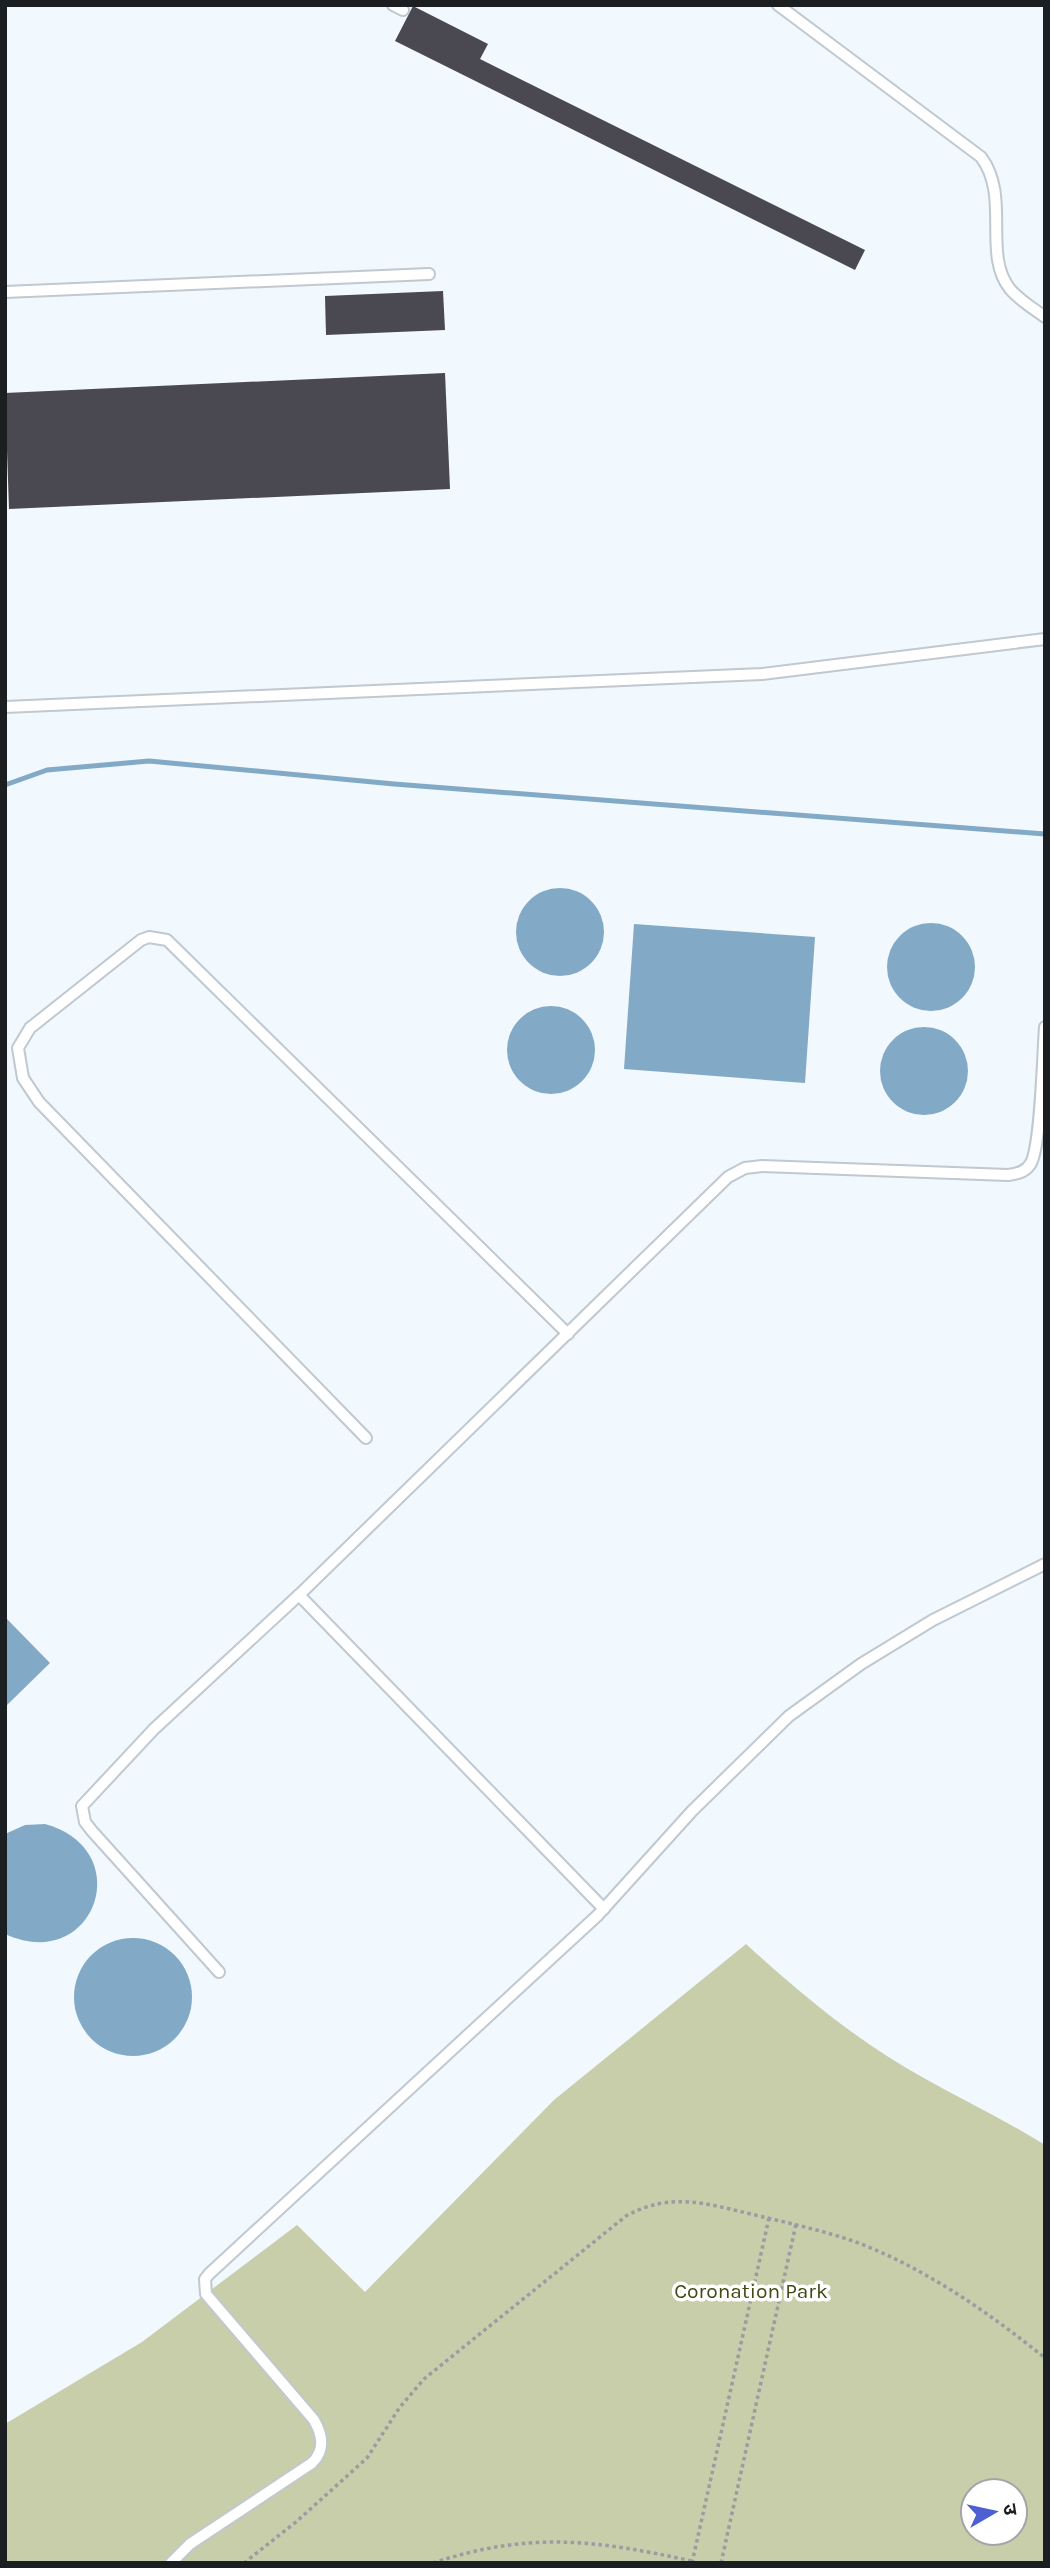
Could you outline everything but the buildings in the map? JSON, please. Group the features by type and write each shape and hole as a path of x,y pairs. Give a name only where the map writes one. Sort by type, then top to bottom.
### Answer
{"lane":[{"path":"778,5 981,157 994,181 1001,270 1012,291 1045,317"},
{"path":"5,292 429,274"},
{"path":"5,708 762,674 1045,639"},
{"path":"366,1438 39,1102 23,1078 18,1048 30,1028 141,940 149,937 167,940 568,1334"},
{"path":"219,1972 92,1831 82,1815 82,1806 154,1729 299,1595 728,1177 745,1168 762,1166 1008,1175 1020,1173 1030,1166 1034,1155 1045,1027"},
{"path":"171,2563 190,2544 312,2463 319,2456 322,2446 321,2432 314,2420 206,2294 205,2280 604,1909 692,1811 789,1716 861,1664 921,1628 1045,1563"},
{"path":"299,1595 604,1909"}],"path":[{"path":"244,2563 296,2522 367,2458 400,2407 424,2379 626,2216 643,2206 677,2200 796,2224 856,2242 928,2277 1010,2330 1045,2358"},
{"path":"433,2563 469,2551 531,2540 608,2544 692,2562 769,2218"},
{"path":"721,2563 796,2224"}],"green space":[{"name":"Coronation Park","path":"746,1944 809,1999 875,2048 1045,2145 1045,2563 5,2563 5,2424 142,2342 297,2225 365,2292 554,2100"}],"water":[{"path":"560,888 577,891 591,901 601,915 604,932 601,949 591,963 577,973 560,976 543,973 529,963 519,949 516,932 519,915 529,901 543,891"},
{"path":"931,923 948,926 962,936 972,950 975,967 972,984 962,998 948,1008 931,1011 914,1008 900,998 890,984 887,967 890,950 900,936 914,926"},
{"path":"634,924 815,937 805,1083 624,1069"},
{"path":"551,1006 568,1009 582,1019 592,1033 595,1050 592,1067 582,1081 568,1091 551,1094 534,1091 520,1081 510,1067 507,1050 510,1033 520,1019 534,1009"},
{"path":"924,1027 941,1030 955,1040 965,1054 968,1071 965,1088 955,1102 941,1112 924,1115 907,1112 893,1102 883,1088 880,1071 883,1054 893,1040 907,1030"},
{"path":"5,1617 50,1663 5,1707"},
{"path":"45,1824 74,1838 91,1858 97,1881 94,1904 82,1924 62,1938 36,1942 5,1934 5,1834 25,1825"},
{"path":"133,1938 156,1942 175,1955 188,1974 192,1997 188,2020 175,2039 156,2052 133,2056 110,2052 91,2039 78,2020 74,1997 78,1974 91,1955 110,1942"}],"waterway":[{"path":"5,785 47,770 149,761 394,784 1045,834"}]}
